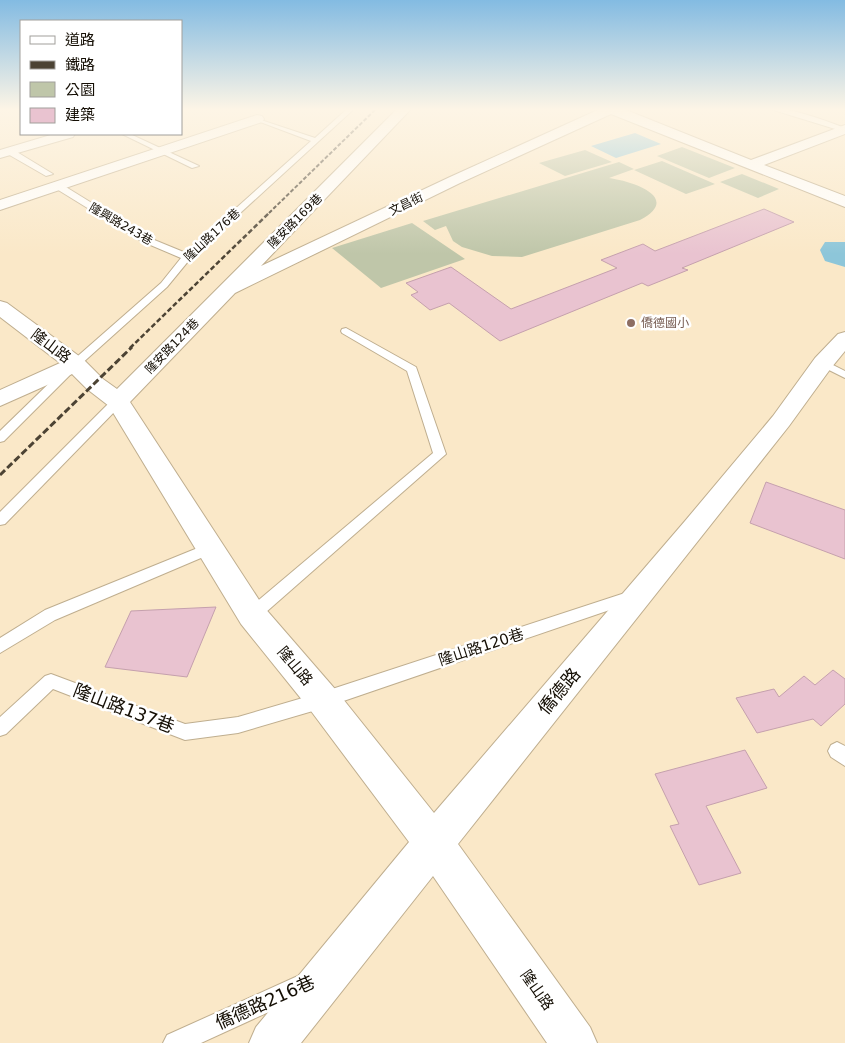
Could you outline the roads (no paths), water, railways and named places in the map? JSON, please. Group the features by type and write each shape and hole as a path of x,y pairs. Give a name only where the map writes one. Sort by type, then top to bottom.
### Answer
{"street":[{"path":"0,205 53,180 140,157"},
{"name":"隆安路169巷","path":"226,290 358,157"},
{"name":"文昌街","path":"226,290 506,157"},
{"path":"729,157 845,202"},
{"path":"750,165 772,157"},
{"name":"隆安路124巷","path":"118,401 226,290"},
{"name":"隆山路","path":"0,307 74,364 95,384 118,401 252,615 323,700 434,843 574,1043"},
{"name":"僑德路","path":"272,1043 781,421 834,369 845,338"},
{"path":"0,399 74,364"}],"lane":[{"name":"隆興路243巷","path":"12,157 53,180 144,239 187,257"},
{"path":"174,157 195,166"},
{"name":"隆山路176巷","path":"0,438 74,364 164,285 187,257 299,157"},
{"path":"252,615 440,454 412,369 346,331"},
{"path":"0,520 118,401"},
{"path":"0,646 50,615 210,548"},
{"name":"隆山路120巷","path":"323,700 640,594"},
{"name":"隆山路137巷","path":"0,728 51,681 185,732 238,725 323,700"},
{"name":"僑德路216巷","path":"175,1043 328,974"}],"water":[{"path":"825,242 845,242 845,267 825,261 820,250"}],"railway":[{"path":"269,213 327,157"},
{"path":"130,348 270,212"},
{"path":"0,475 132,347"}],"place":[{"name":"僑德國小","path":"631,323"}]}
